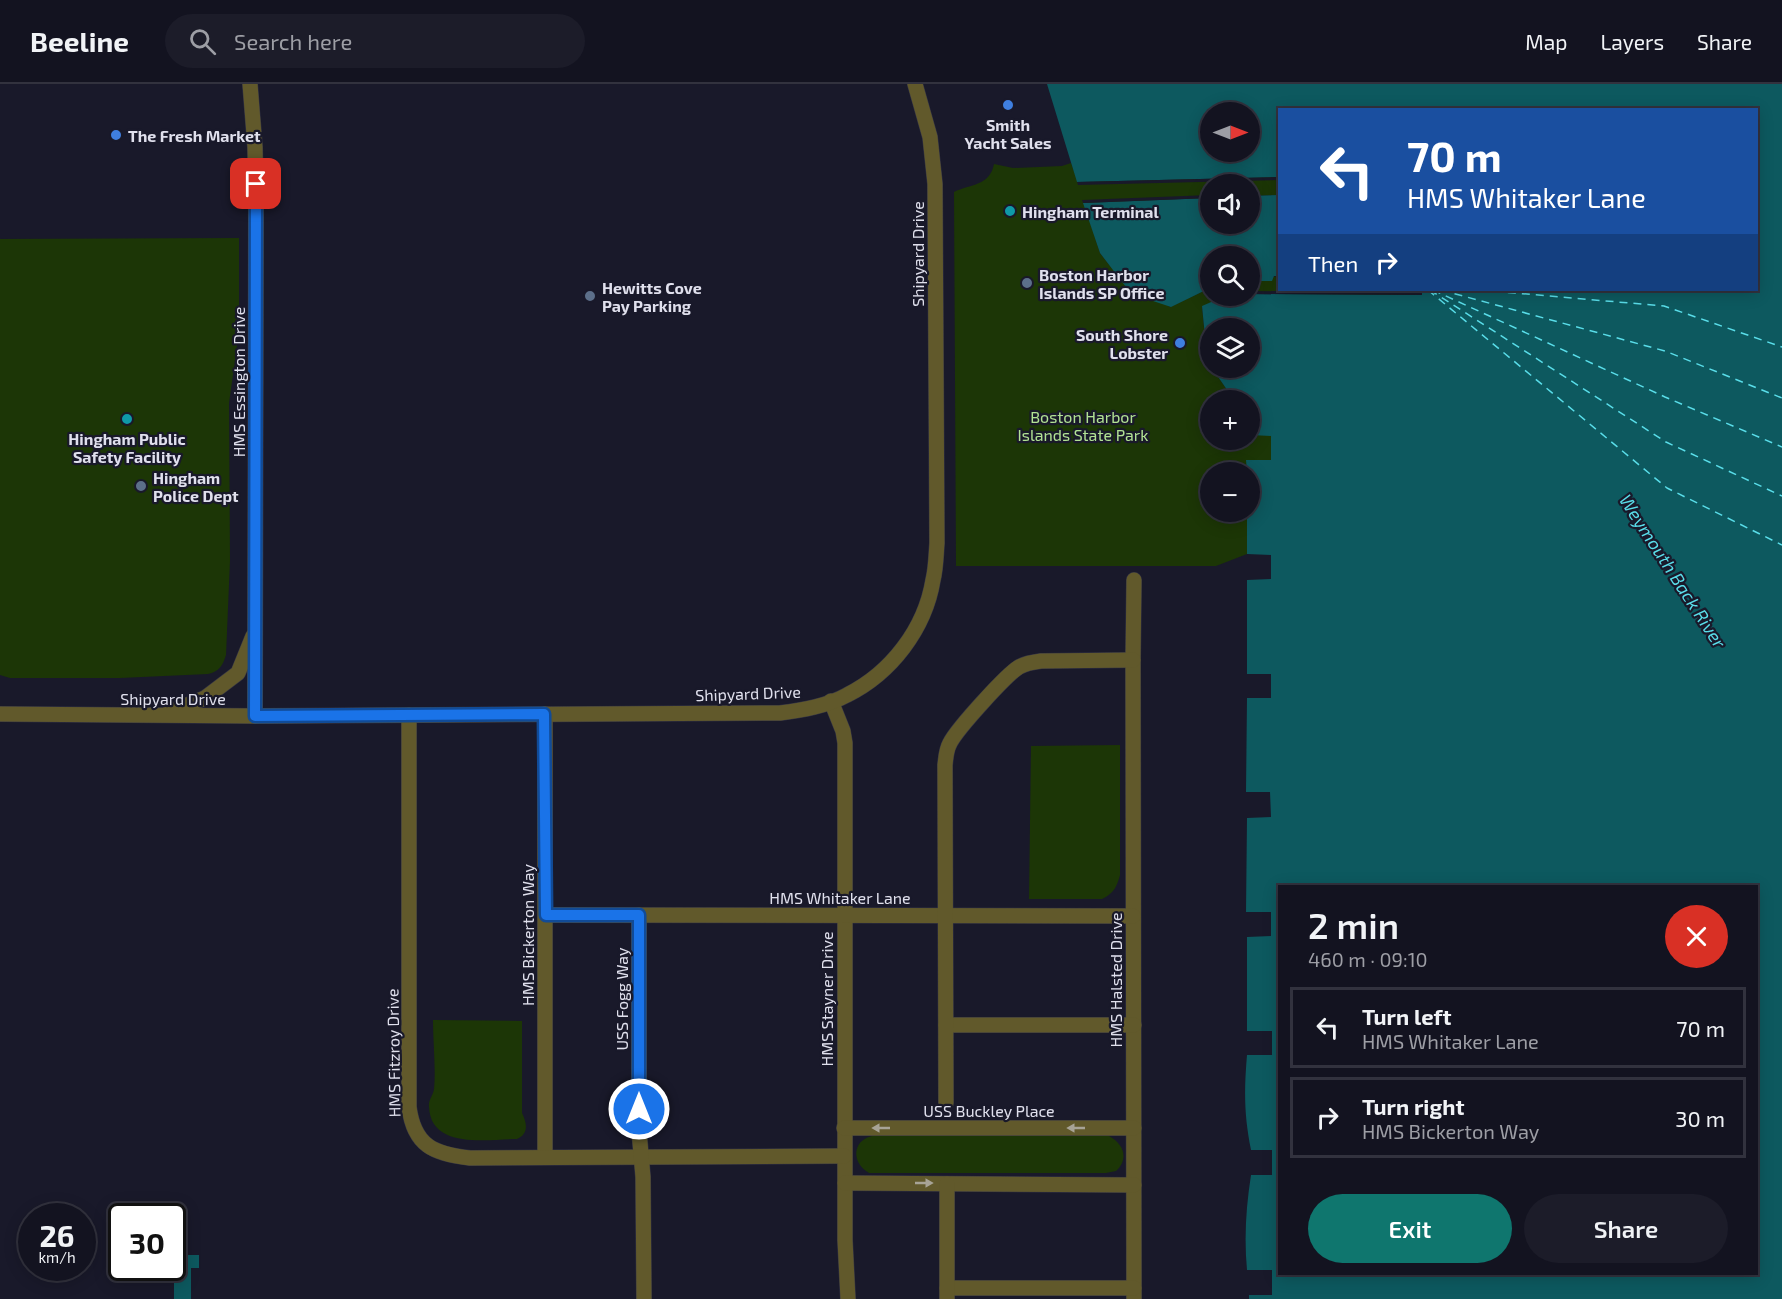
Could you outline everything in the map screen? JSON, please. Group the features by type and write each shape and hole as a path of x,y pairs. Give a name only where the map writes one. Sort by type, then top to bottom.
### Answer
{"street":[{"name":"HMS Essington Drive","path":"249,84 255,147 256,197 255,716"},
{"name":"Shipyard Drive","path":"0,714 255,716 780,712 806,709 846,696 862,686 884,669 915,632 927,605 933,580 937,543 935,184 930,137 915,84"},
{"name":"HMS Halsted Drive","path":"1134,580 1132,660 1134,1293"},
{"path":"161,716 205,698 238,672 256,627"},
{"path":"946,1103 946,754 949,744 955,734 1008,676 1029,663 1132,660"},
{"name":"HMS Stayner Drive","path":"831,701 843,731 845,743 844,1156 848,1299"},
{"name":"HMS Bickerton Way","path":"544,714 545,1156"},
{"name":"HMS Fitzroy Drive","path":"409,715 409,1096 411,1121 418,1136 429,1148 441,1153 470,1158 844,1156"},
{"name":"HMS Whitaker Lane","path":"546,915 1133,915"},
{"name":"USS Fogg Way","path":"639,915 639,1131 644,1177 644,1299"},
{"path":"946,1025 1134,1025"},
{"name":"USS Buckley Place","path":"844,1128 1134,1128"},
{"path":"845,1183 1134,1185"},
{"path":"947,1184 947,1293 1134,1293"}],"green space":[{"name":"Boston Harbor Islands State Park","path":"1071,163 1078,182 1200,179 1200,198 1084,203 1100,253 1111,267 1170,307 1200,293 1200,306 1204,306 1202,307 1203,318 1200,318 1200,378 1219,378 1227,390 1200,390 1200,450 1260,450 1260,435 1271,435 1271,460 1200,462 1200,522 1247,522 1247,554 1216,566 956,566 954,192 984,180 992,171 994,164 1013,168 1062,166"},
{"name":"Boston Harbor Islands State Park","path":"1260,177 1278,177 1278,195 1260,196"},
{"path":"239,238 239,332 229,403 230,561 226,655 222,665 215,672 208,674 120,678 10,678 0,675 0,239"},
{"path":"1278,276 1278,291 1422,291 1422,295 1260,294 1260,279"},
{"path":"1120,745 1120,875 1116,887 1102,899 1029,899 1031,746"},
{"path":"433,1020 522,1021 522,1113 526,1128 521,1137 491,1140 463,1139 450,1136 432,1121 429,1105 435,1081"},
{"path":"872,1136 1109,1136 1121,1147 1123,1157 1116,1171 1106,1173 869,1173 859,1164 856,1153 860,1143"}],"water":[{"name":"Weymouth Back River","path":"1047,84 1782,84 1782,1299 1249,1299 1249,1295 1272,1295 1272,1270 1247,1270 1246,1234 1251,1175 1272,1175 1272,1150 1251,1150 1245,1103 1247,1055 1272,1055 1272,1031 1247,1031 1247,937 1271,936 1271,912 1246,912 1247,818 1271,817 1270,792 1246,792 1247,698 1271,698 1271,674 1247,674 1247,580 1271,579 1271,555 1247,554 1247,522 1260,522 1260,462 1246,462 1246,460 1271,460 1271,436 1260,435 1260,390 1227,390 1219,378 1260,378 1260,318 1203,318 1202,306 1260,306 1260,294 1421,295 1422,291 1758,291 1758,108 1278,108 1278,177 1260,177 1260,174 1200,174 1200,179 1077,182"},
{"path":"1278,195 1278,276 1274,276 1272,281 1260,281 1260,246 1200,246 1200,293 1171,307 1135,295 1100,253 1083,203 1200,198 1200,234 1260,234 1260,196"},
{"path":"186,1255 199,1255 199,1268 191,1268 191,1299 174,1299 174,1281 186,1281"}],"pier":[{"path":"1260,177 1278,177 1278,180 1260,180"},
{"path":"1200,179 1200,182 1078,185 1077,182"},
{"path":"1200,195 1200,198 1083,203 1082,200"},
{"path":"1260,291 1422,291 1422,295 1260,294"}],"ferry route":[{"path":"1429,291 1667,488 1782,545"},
{"path":"1432,291 1666,442 1782,496"},
{"path":"1435,291 1665,397 1782,447"},
{"path":"1445,291 1665,351 1782,398"},
{"path":"1492,291 1664,306 1782,347"}],"place":[{"name":"Smith Yacht Sales","path":"1008,105"},
{"name":"The Fresh Market","path":"116,135"},
{"name":"Hingham Terminal","path":"1010,211"},
{"name":"Boston Harbor Islands SP Office","path":"1027,283"},
{"name":"Hewitts Cove Pay Parking","path":"590,296"},
{"name":"South Shore Lobster","path":"1180,343"},
{"name":"Hingham Public Safety Facility","path":"127,419"},
{"name":"Hingham Police Dept","path":"141,486"}],"route":[{"path":"256,184 255,716 544,714 546,915 639,915 639,1109"}]}
